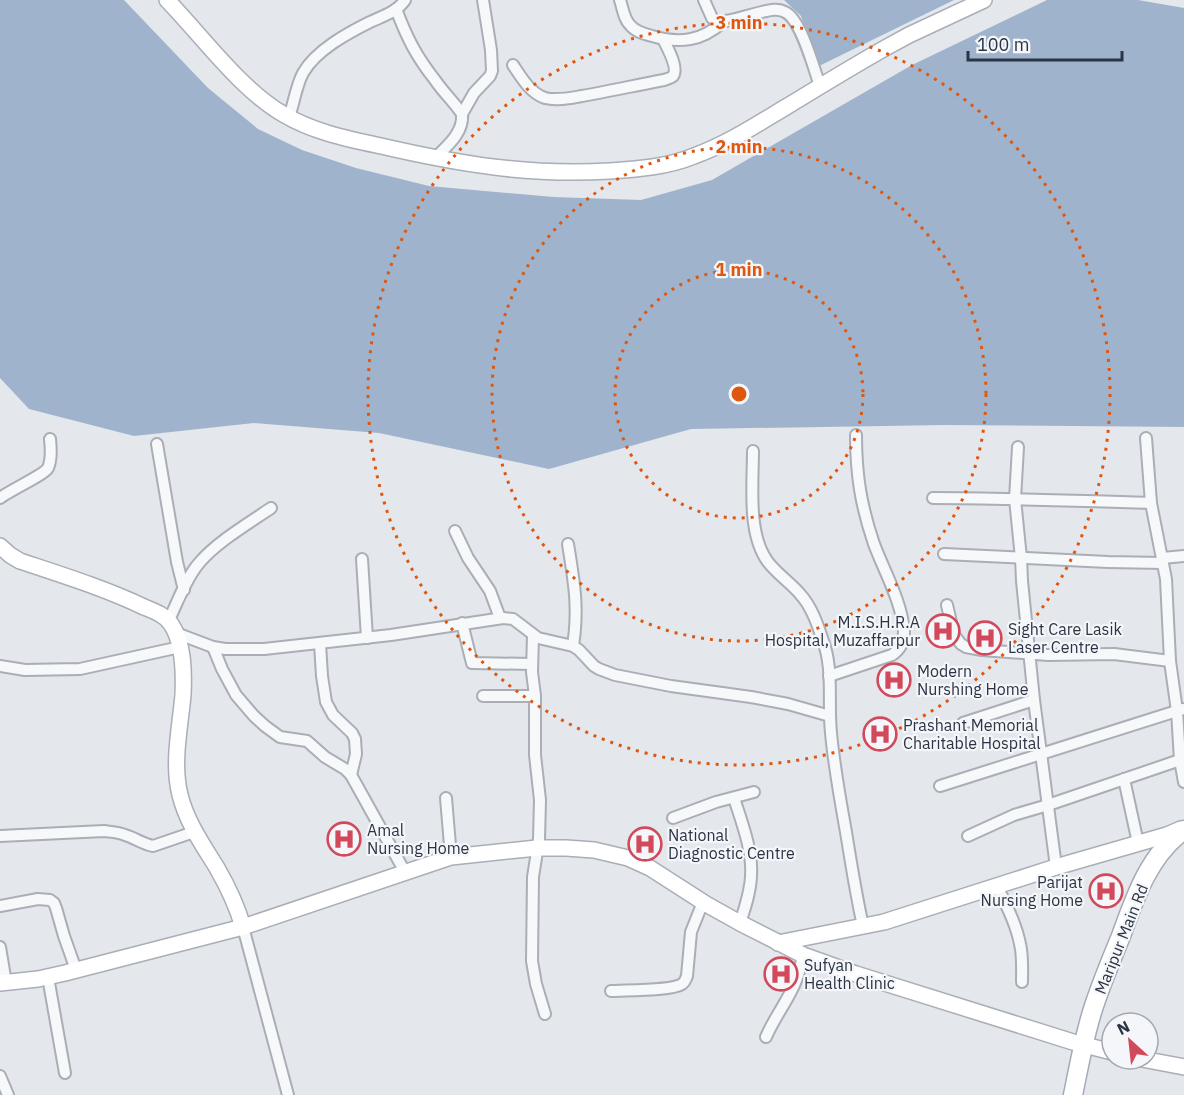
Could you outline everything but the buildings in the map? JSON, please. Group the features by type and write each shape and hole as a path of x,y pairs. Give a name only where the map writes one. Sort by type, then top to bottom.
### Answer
{"main road":[{"path":"167,0 245,84 270,105 301,124 331,135 434,159 496,169 560,172 639,169 693,157 724,143 909,35 984,0"},
{"path":"0,546 20,561 91,584 160,614 175,633 182,666 183,695 177,775 184,811 222,878 243,927"},
{"path":"778,943 904,916 1184,829"},
{"name":"Maripur Main Rd","path":"1073,1095 1084,1044 1100,988 1146,875 1165,846 1184,829"},
{"path":"3,983 76,970 243,927 451,857 537,848 594,850 628,858 650,868 703,902 803,955 856,974 1100,1049"},
{"path":"1160,1062 1184,1067"}],"street":[{"path":"289,117 300,80 310,63 333,43 396,9 405,0"},
{"path":"434,159 457,133 462,114 474,93 492,71 483,0"},
{"path":"620,0 630,25 636,30 663,39 675,41 696,38 714,30 723,22"},
{"path":"704,0 712,18 717,22 772,10 779,10 792,16 799,27 820,86"},
{"path":"396,9 415,52 462,114"},
{"path":"513,65 526,84 539,95 546,98 568,99 664,80 672,76 675,70 663,39"},
{"path":"829,676 892,655 898,651 904,640 900,614 874,543 860,494 856,435"},
{"path":"1146,438 1151,503 1166,579 1170,661 1180,710 1180,760 1184,782"},
{"path":"0,498 46,471 50,461 50,440"},
{"path":"156,444 184,590"},
{"path":"1018,447 1015,499 1022,581 1034,700 1056,867"},
{"path":"753,451 753,514 761,549 768,562 802,596 811,609 826,650 837,781 863,926"},
{"path":"933,498 1151,503"},
{"path":"175,633 184,590 200,561 213,549 271,508"},
{"path":"455,531 468,558 490,591 500,618"},
{"path":"568,544 577,611 573,646"},
{"path":"944,554 1108,562 1162,561 1184,556"},
{"path":"362,559 367,638"},
{"path":"947,605 954,635 961,644 974,649 1064,656 1114,654 1170,661"},
{"path":"0,666 25,670 80,669 175,633 213,647 236,650 264,649 367,638 500,618 513,620 533,635 547,641 573,646 594,666 615,675 671,686 763,699 830,716"},
{"path":"462,623 472,663 532,664"},
{"path":"533,635 535,755 540,800 539,839 533,877 532,961 545,1014"},
{"path":"320,644 326,702 333,716 348,728 355,739 356,754 351,776"},
{"path":"213,647 236,694 254,716 280,737 307,741 351,776 405,872"},
{"path":"483,696 535,696"},
{"path":"963,723 1034,700"},
{"path":"940,786 1180,710"},
{"path":"968,836 1014,815 1180,760"},
{"path":"1124,779 1138,843"},
{"path":"673,818 716,802 754,792"},
{"path":"446,798 451,857"},
{"path":"734,798 747,842 751,876 748,897 740,923"},
{"path":"0,836 110,832 124,834 153,846 194,832"},
{"path":"997,886 1018,936 1022,961 1022,982"},
{"path":"0,906 38,899 50,900 54,903 76,970"},
{"path":"611,991 671,987 682,984 687,976 691,932 703,902"},
{"path":"243,927 288,1095"},
{"path":"0,947 3,983"},
{"path":"766,1037 795,984 803,955"},
{"path":"48,976 65,1073"},
{"path":"0,1076 8,1095"}],"water":[{"path":"0,0 124,0 208,88 258,129 302,150 356,168 429,186 554,197 641,200 712,180 912,65 1047,0 1138,0 1184,8 1184,427 945,425 691,429 549,469 379,433 254,423 134,436 29,409 0,378"},
{"path":"784,0 954,0 817,67 801,16"}],"place":[{"name":"M.I.S.H.R.A Hospital, Muzaffarpur","path":"943,631"},
{"name":"Sight Care Lasik Laser Centre","path":"985,638"},
{"name":"Modern Nurshing Home","path":"894,680"},
{"name":"Prashant Memorial Charitable Hospital","path":"880,734"},
{"name":"Amal Nursing Home","path":"344,839"},
{"name":"National Diagnostic Centre","path":"645,844"},
{"name":"Parijat Nursing Home","path":"1106,891"},
{"name":"Sufyan Health Clinic","path":"781,974"}]}
